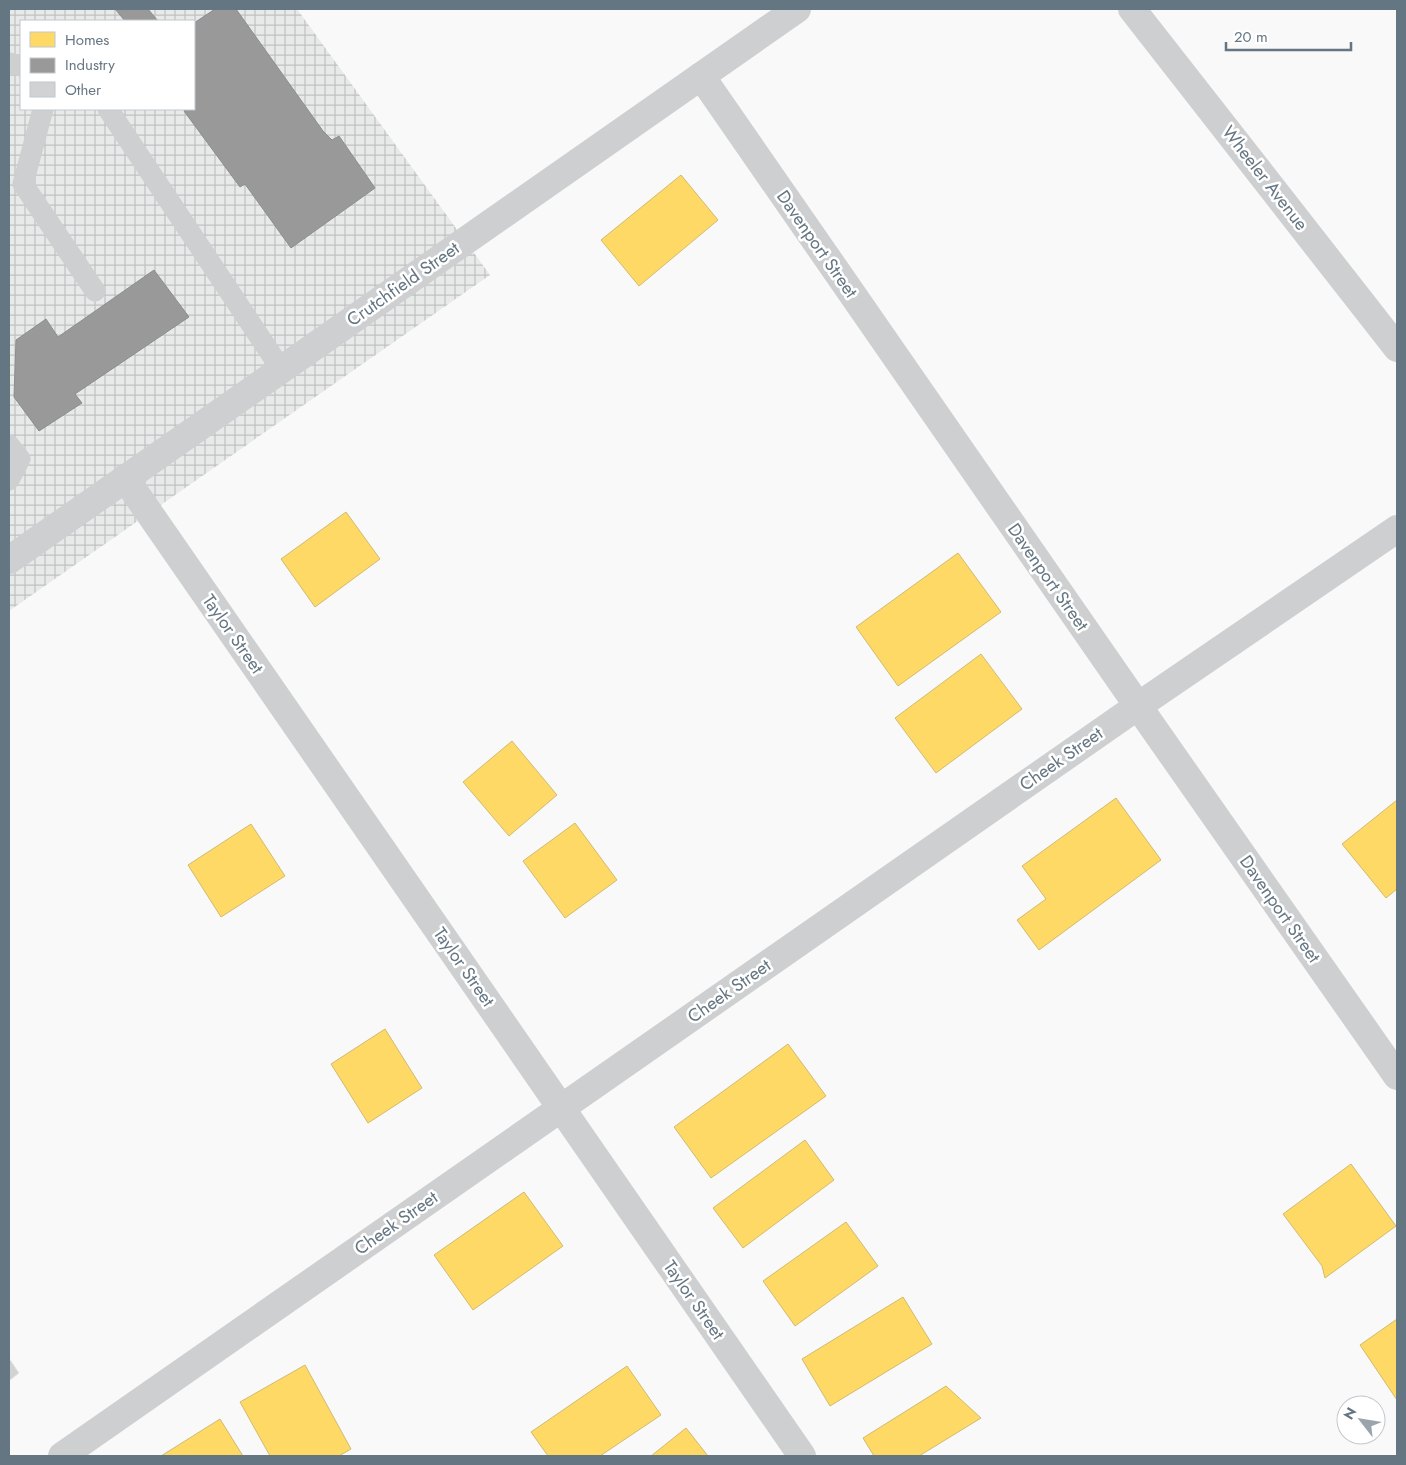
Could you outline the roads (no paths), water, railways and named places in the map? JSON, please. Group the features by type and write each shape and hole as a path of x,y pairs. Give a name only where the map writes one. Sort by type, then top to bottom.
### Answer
{"street":[{"name":"Crutchfield Street","path":"9,560 797,9"},
{"name":"Wheeler Avenue","path":"1132,9 1397,348"},
{"name":"Davenport Street","path":"701,76 1397,1076"},
{"name":"Taylor Street","path":"125,478 802,1456"},
{"name":"Cheek Street","path":"62,1456 1138,706 1397,529"}],"lane":[{"path":"43,110 23,184 95,291"},
{"path":"109,110 281,369"},
{"path":"9,445 20,460 9,480"}]}
